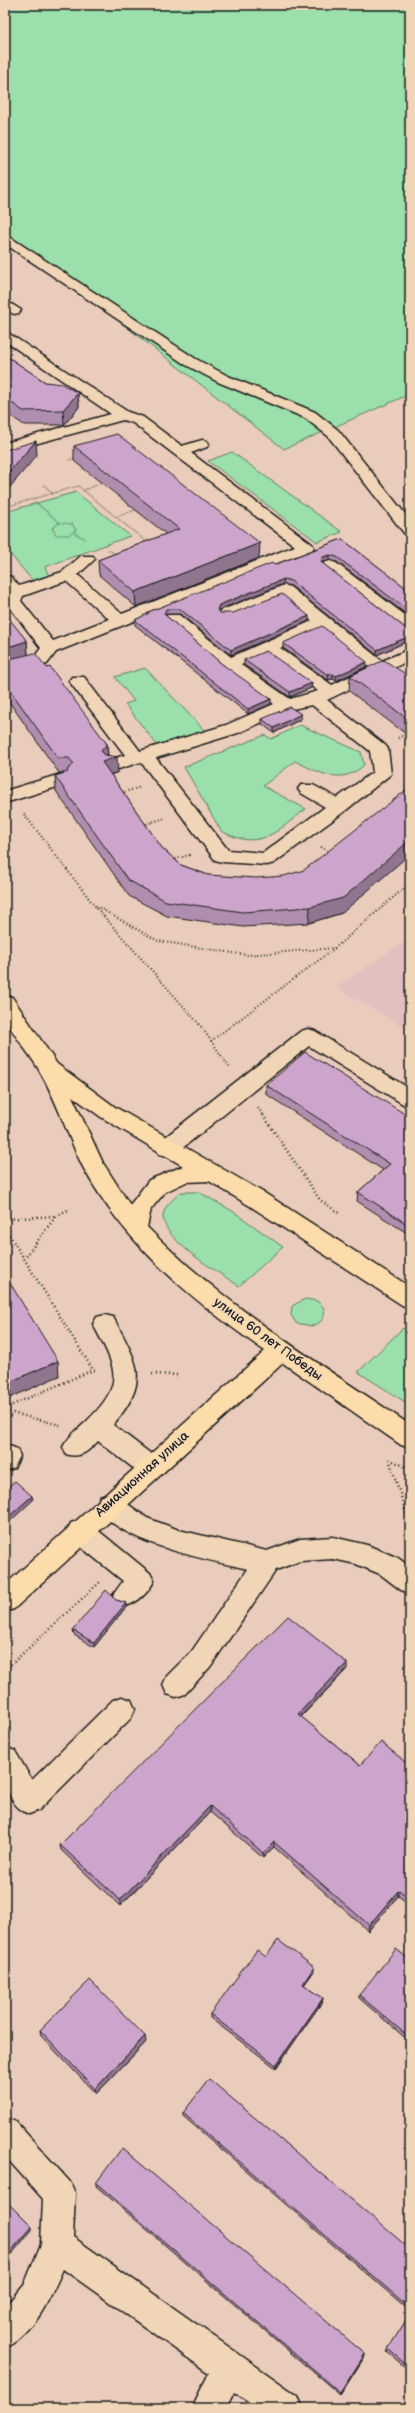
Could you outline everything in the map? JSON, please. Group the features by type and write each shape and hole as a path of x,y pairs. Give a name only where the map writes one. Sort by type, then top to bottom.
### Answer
{"main road":[{"path":"5,1002 49,1068 108,1112 314,1235 410,1299"},
{"name":"улица 60 лет Победы","path":"49,1068 93,1165 113,1199 136,1229 161,1256 228,1313 410,1438"},
{"path":"136,1229 140,1206 157,1186 183,1174 212,1173"},
{"name":"Авиационная улица","path":"5,1601 109,1504 281,1350"}],"lane":[{"path":"5,238 191,362 223,379 310,414 333,433 410,530"},
{"path":"5,335 123,415 138,420 306,547 50,648 41,660 5,670"},
{"path":"9,443 123,415"},
{"path":"180,452 202,444"},
{"path":"16,593 68,575 87,559"},
{"path":"330,566 410,628"},
{"path":"68,575 120,620"},
{"path":"5,580 16,593"},
{"path":"226,614 284,590 381,668"},
{"path":"16,593 13,601 50,648"},
{"path":"173,618 229,664 288,705"},
{"path":"229,664 324,622"},
{"path":"78,681 222,856 267,859 382,774 379,748 268,647"},
{"path":"112,764 232,728 288,705 323,696 410,654"},
{"path":"5,797 64,779"},
{"path":"307,789 338,807"},
{"path":"167,1148 308,1036 410,1098"},
{"path":"105,1324 122,1357 126,1382 115,1404 88,1435 150,1467"},
{"path":"5,1454 8,1456 5,1461"},
{"path":"109,1504 138,1526 178,1541 267,1562 300,1550 333,1548 358,1553 389,1566 410,1582"},
{"path":"80,1531 141,1581 126,1595"},
{"path":"176,1685 201,1659 267,1562"},
{"path":"5,1760 29,1801 122,1709"},
{"path":"5,2332 36,2294 57,2245 60,2193 7,2142"},
{"path":"57,2245 286,2408"},
{"path":"209,2408 230,2368"}],"path":[{"path":"5,419 11,416"},
{"path":"69,460 76,458"},
{"path":"83,490 102,483"},
{"path":"44,485 52,494"},
{"path":"5,508 78,486 152,546 145,549"},
{"path":"33,500 60,523 72,524 76,530 68,535 56,535 52,528 60,523"},
{"path":"116,517 136,510"},
{"path":"398,738 406,734"},
{"path":"115,794 144,786"},
{"path":"23,812 94,905 200,1025 320,1200 339,1213"},
{"path":"137,826 167,818"},
{"path":"328,851 333,854"},
{"path":"168,862 193,854"},
{"path":"211,1041 335,948 410,883"},
{"path":"94,905 158,942 246,955 335,948"},
{"path":"5,1218 56,1216 68,1210"},
{"path":"24,1259 56,1216"},
{"path":"5,1409 93,1370"},
{"path":"5,1409 88,1435"},
{"path":"410,1469 389,1459 410,1525"},
{"path":"5,1670 120,1564"}],"shaded area":[{"path":"410,938 410,1031 336,987"}],"green space":[{"path":"5,5 410,5 410,394 284,449 5,233"},
{"path":"232,452 342,532 317,542 208,461"},
{"path":"76,492 130,536 45,567 49,576 38,581 32,580 5,548 5,512"},
{"path":"145,668 205,731 157,745 125,704 134,701 115,677"},
{"path":"300,725 361,752 364,765 347,775 339,776 313,770 295,761 263,786 306,809 276,832 257,839 247,840 221,831 184,767 265,735 271,739"},
{"path":"181,1192 199,1192 234,1212 283,1247 239,1286 194,1256 172,1236 165,1226 163,1216 165,1209"},
{"path":"305,1299 317,1301 324,1308 322,1320 312,1326 296,1323 291,1315 292,1306"},
{"path":"403,1328 410,1332 410,1405 358,1372"}],"building":[{"path":"5,355 45,382 62,384 78,393 63,410 23,411 5,398"},
{"path":"117,434 260,543 135,592 98,560 179,529 74,446"},
{"path":"36,441 5,476 5,450"},
{"path":"342,539 410,591 410,612 337,557 330,555 323,557 321,562 404,627 410,628 410,636 377,650 291,581 284,579 219,605 217,610 220,613 233,613 282,594 309,616 231,650 180,609 166,609 164,614 222,664 271,699 248,709 135,620 149,613 148,612 272,563 274,565"},
{"path":"7,616 27,641 5,648 5,617"},
{"path":"322,626 367,662 336,676 333,674 328,675 283,643"},
{"path":"266,651 312,683 290,692 244,660"},
{"path":"35,653 47,668 50,667 107,744 101,751 105,755 117,757 102,762 162,848 181,865 208,875 256,878 284,876 304,870 410,787 410,840 343,898 310,907 243,912 166,901 128,880 55,776 68,772 67,770 74,764 69,758 58,758 5,683 5,660"},
{"path":"384,660 410,677 410,721 350,676"},
{"path":"290,707 301,714 274,728 262,719"},
{"path":"305,1052 408,1116 410,1114 410,1226 358,1192 390,1164 266,1085"},
{"path":"5,1275 58,1361 5,1384"},
{"path":"15,1481 32,1496 5,1520 5,1490"},
{"path":"106,1590 116,1600 126,1603 94,1643 73,1630"},
{"path":"288,1616 347,1663 298,1714 360,1765 381,1742 410,1766 410,1897 409,1898 399,1890 369,1925 274,1842 263,1853 210,1806 120,1900 60,1845"},
{"path":"278,1940 314,1967 303,1984 323,1998 276,2065 210,2014 257,1950 266,1957"},
{"path":"396,1949 410,1960 410,2038 359,1995"},
{"path":"90,1980 145,2036 95,2089 40,2030"},
{"path":"209,2079 410,2249 410,2308 183,2113"},
{"path":"122,2148 365,2354 340,2393 96,2183"},
{"path":"5,2200 32,2227 5,2258"},
{"path":"410,2314 410,2368 388,2349"}]}
